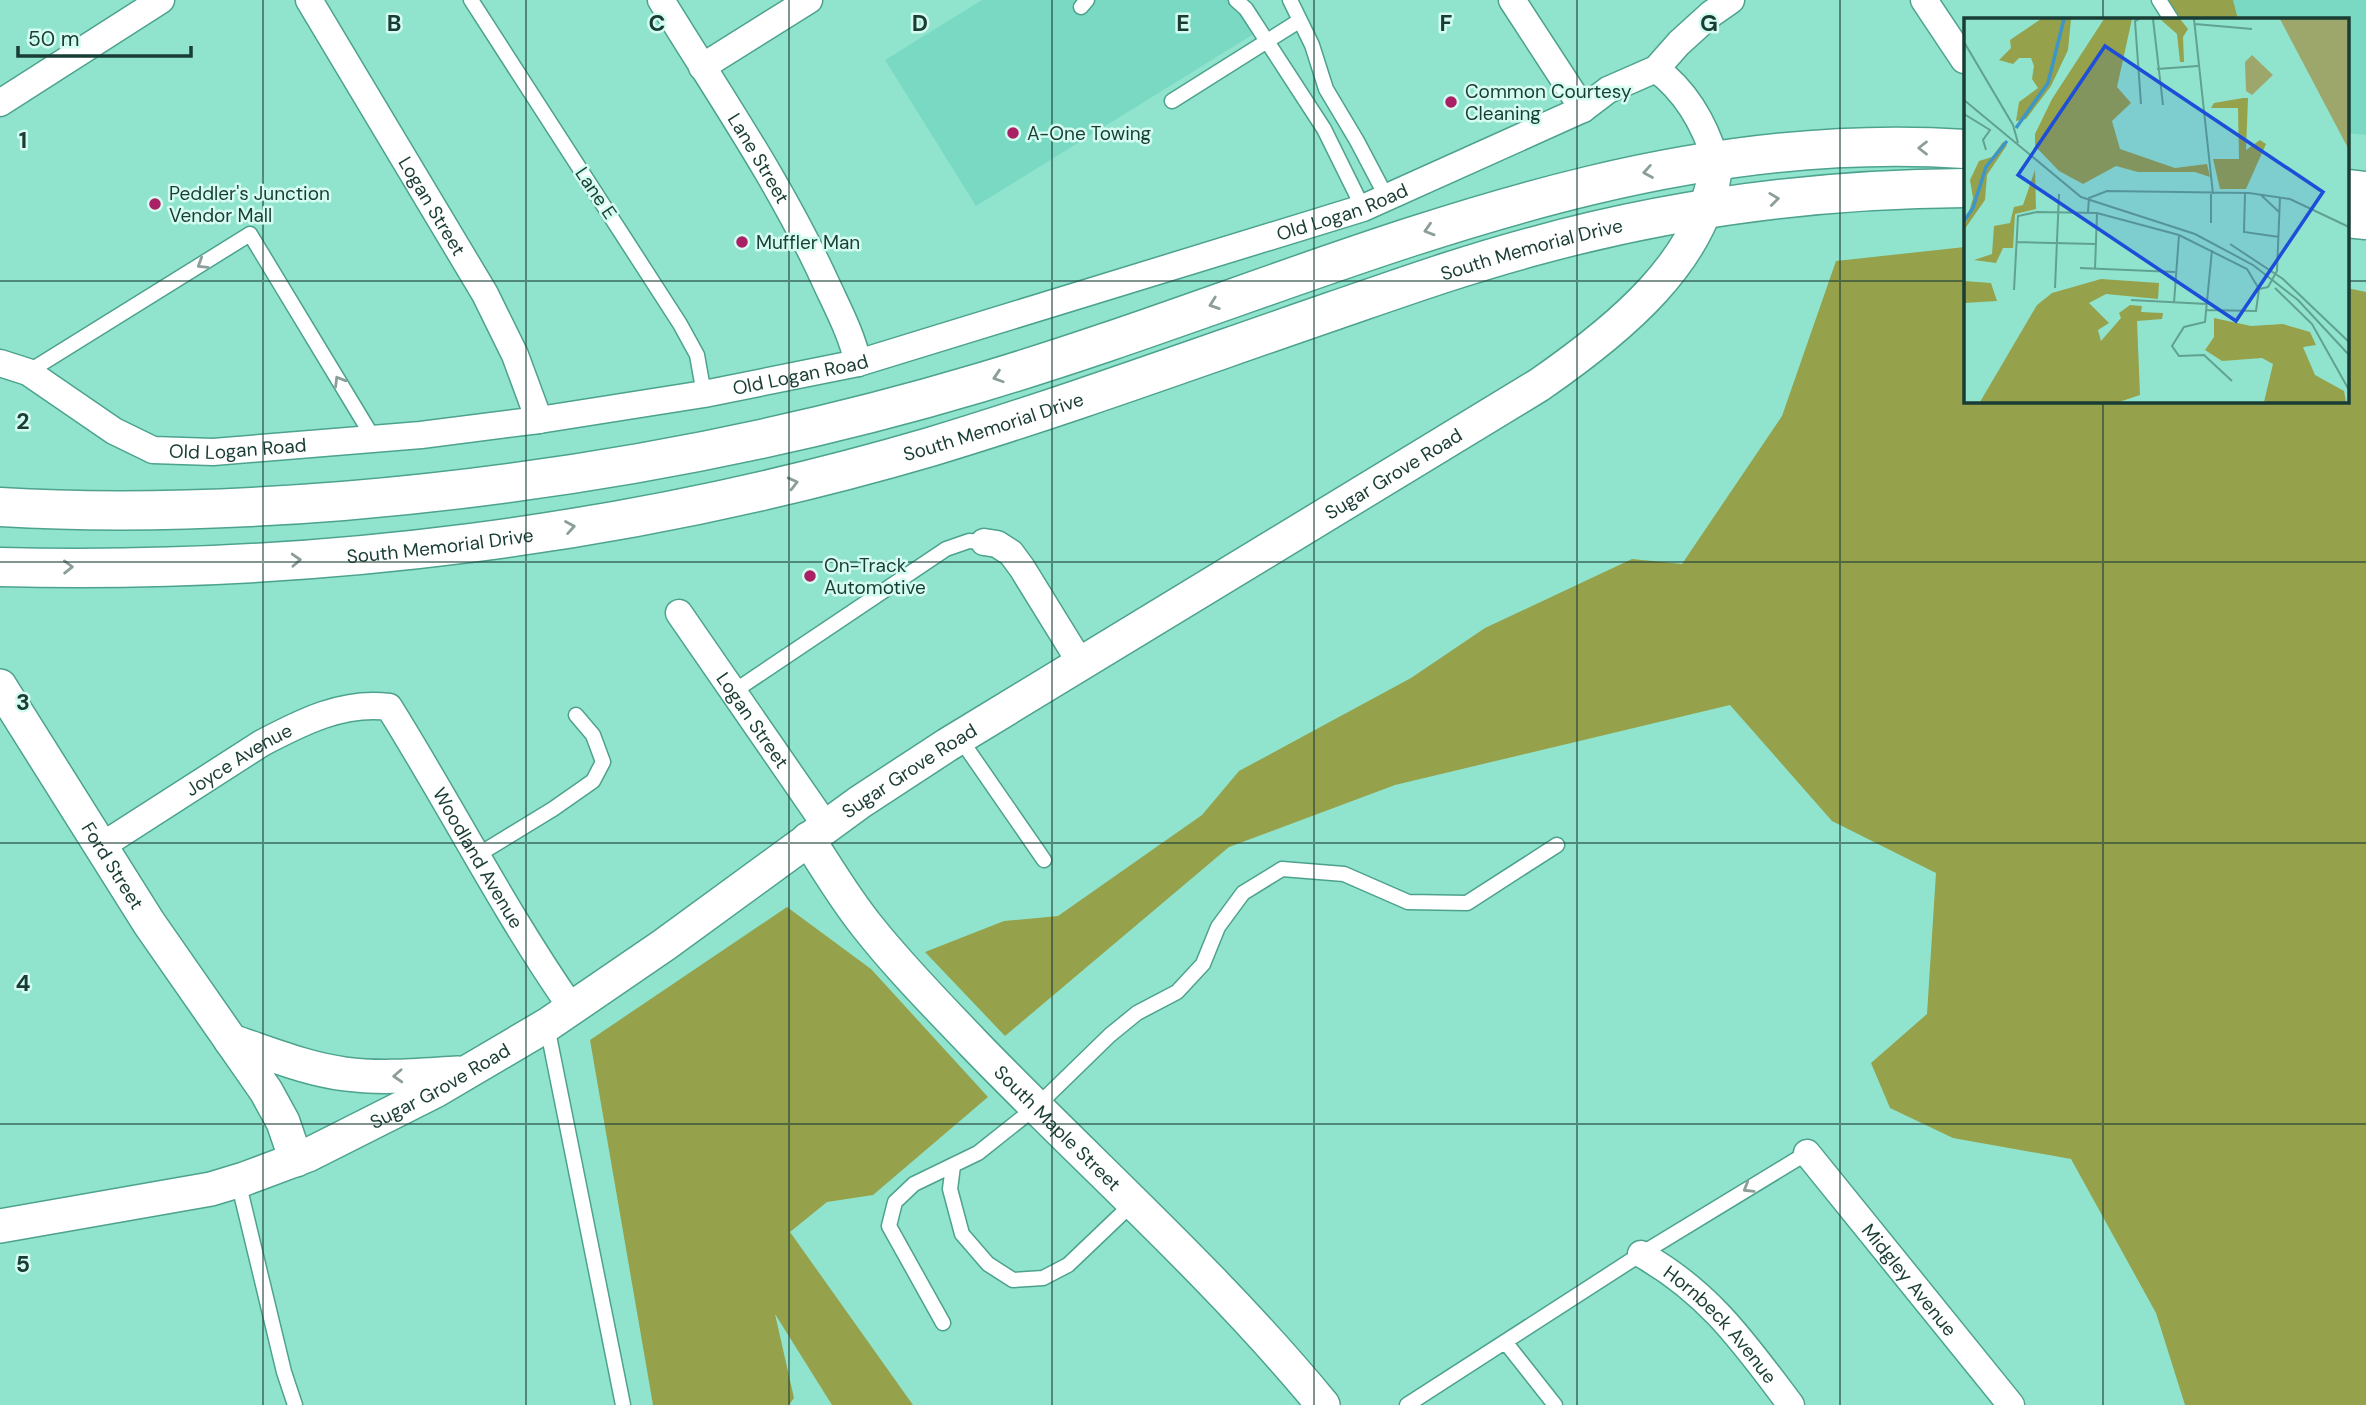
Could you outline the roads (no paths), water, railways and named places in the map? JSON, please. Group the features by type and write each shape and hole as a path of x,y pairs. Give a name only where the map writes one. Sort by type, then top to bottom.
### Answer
{"highway":[{"path":"0,508 146,511 241,509 413,495 609,469 745,444 849,420 981,383 1408,236 1525,201 1629,175 1716,160 1849,148 1964,149"},
{"name":"South Memorial Drive","path":"0,567 174,566 305,559 519,536 669,510 791,484 925,448 1024,418 1418,282 1522,250 1617,225 1706,208 1823,193 1892,188 1964,188"},
{"path":"2348,189 2366,191"},
{"path":"2348,218 2366,220"}],"street":[{"path":"0,103 161,0"},
{"name":"Logan Street","path":"309,0 485,294 515,355 539,420"},
{"name":"Lane Street","path":"661,0 772,178 806,239 847,328 858,363"},
{"path":"702,67 809,0"},
{"path":"1512,0 1583,109"},
{"path":"1924,0 1964,60"},
{"path":"1714,5 1656,69 1686,98 1707,133 1716,160"},
{"name":"Old Logan Road","path":"0,363 28,372 114,431 153,450 213,452 374,439 539,420 704,394 858,363 1375,203 1583,109 1608,90 1656,69"},
{"name":"Sugar Grove Road","path":"0,1226 211,1189 296,1160 435,1091 559,1016 664,945 817,832 959,737 1516,399 1584,354 1621,322 1662,279 1688,243 1706,208 1714,183 1716,160"},
{"path":"984,542 997,544 1011,553 1023,568 1080,662"},
{"name":"Logan Street","path":"679,613 733,692 817,832"},
{"name":"Ford Street","path":"0,686 149,923 266,1091 283,1122 296,1160"},
{"name":"Joyce Avenue","path":"100,847 262,743 289,729 347,707 389,707"},
{"name":"Woodland Avenue","path":"389,707 503,902 559,1016"},
{"name":"South Maple Street","path":"817,832 868,927 925,992 1036,1107 1218,1287 1323,1405"},
{"path":"231,1041 344,1074 386,1076 466,1073"},
{"name":"Midgley Avenue","path":"1807,1153 2011,1405"},
{"name":"Hornbeck Avenue","path":"1641,1254 1671,1271 1706,1300 1742,1341 1791,1405"}],"lane":[{"name":"Lane E","path":"471,0 680,324 697,355 704,394"},
{"path":"1236,0 1246,9 1375,203"},
{"path":"1290,0 1312,45 1326,89 1357,141 1375,203"},
{"path":"2159,0 2170,18"},
{"path":"1172,100 1299,22"},
{"path":"28,372 250,234 374,439"},
{"path":"733,692 946,549 969,541 984,542"},
{"path":"476,856 593,781 603,762 593,735 576,715"},
{"path":"959,737 1044,860"},
{"path":"943,1323 889,1226 895,1202 914,1184 978,1153 1036,1107 1128,1020 1177,992 1203,964 1218,927 1243,893 1282,869 1344,874 1408,902 1467,903 1557,845"},
{"path":"559,1016 623,1405"},
{"path":"1407,1405 1641,1254 1807,1153"},
{"path":"953,1166 950,1189 962,1234 988,1264 1013,1280 1043,1278 1068,1265 1133,1203"},
{"path":"238,1181 295,1405"},
{"path":"1506,1343 1555,1405"}],"place":[{"name":"Common Courtesy Cleaning","path":"1451,102"},
{"name":"A-One Towing","path":"1013,133"},
{"name":"Peddler's Junction Vendor Mall","path":"155,204"},
{"name":"Muffler Man","path":"742,242"},
{"name":"On-Track Automotive","path":"810,576"}]}
